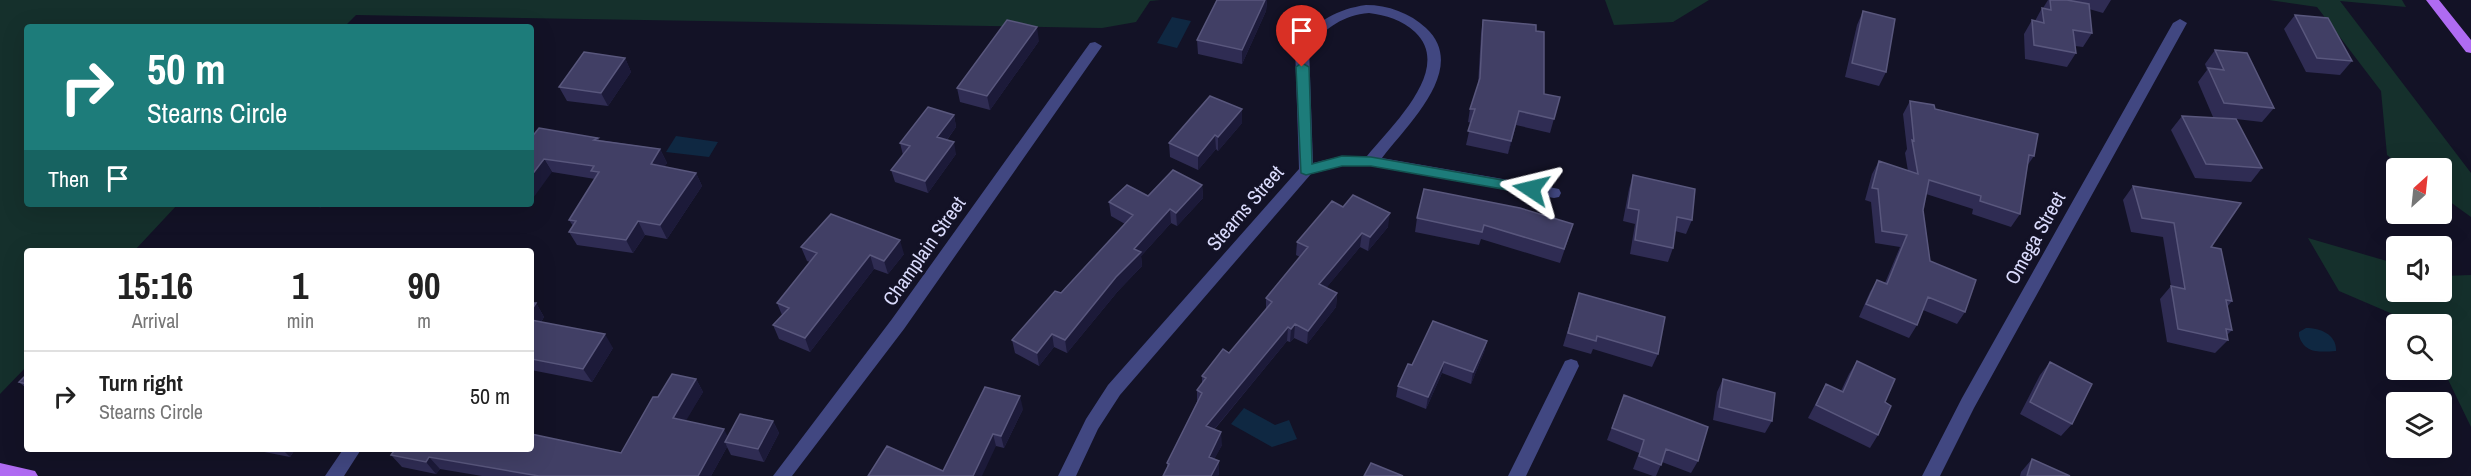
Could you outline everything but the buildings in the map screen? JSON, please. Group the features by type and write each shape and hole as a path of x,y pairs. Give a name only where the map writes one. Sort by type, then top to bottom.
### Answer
{"main road":[{"path":"2432,0 2471,49"},
{"path":"0,471 29,476"}],"street":[{"path":"1306,170 1302,46 1321,26 1344,14 1370,9 1401,16 1419,27 1434,48 1435,69 1424,91 1371,161"},
{"name":"Omega Street","path":"1931,476 1968,403 2180,23"},
{"name":"Champlain Street","path":"782,476 898,324 1095,46"},
{"name":"Stearns Street","path":"1067,476 1092,424 1114,390 1306,170 1342,161 1371,161 1554,193"},
{"path":"1517,476 1571,366"},
{"path":"334,476 351,452"}],"green space":[{"path":"0,0 1160,0 1150,1 1136,22 1102,28 356,15 347,24 24,24 24,207 175,207 137,248 24,248 24,369 0,394"},
{"path":"1605,0 1709,0 1673,22 1614,25"},
{"path":"2269,0 2402,0 2406,7 2340,1 2471,173 2471,217 2452,203 2452,158 2391,158 2387,155 2381,91 2317,7"},
{"path":"2308,238 2386,261 2386,302 2452,302 2452,276 2471,275 2471,427 2448,380 2452,380 2452,314 2393,314 2339,291"}],"water":[{"path":"1172,17 1191,21 1177,48 1157,43"},
{"path":"676,136 718,142 709,157 666,152"},
{"path":"2306,328 2317,329 2331,337 2336,345 2336,351 2314,351 2305,346 2299,332"},
{"path":"1244,408 1275,425 1289,420 1297,439 1272,447 1231,424"}],"route":[{"path":"1302,67 1306,170 1342,161 1371,161 1531,189"}]}
